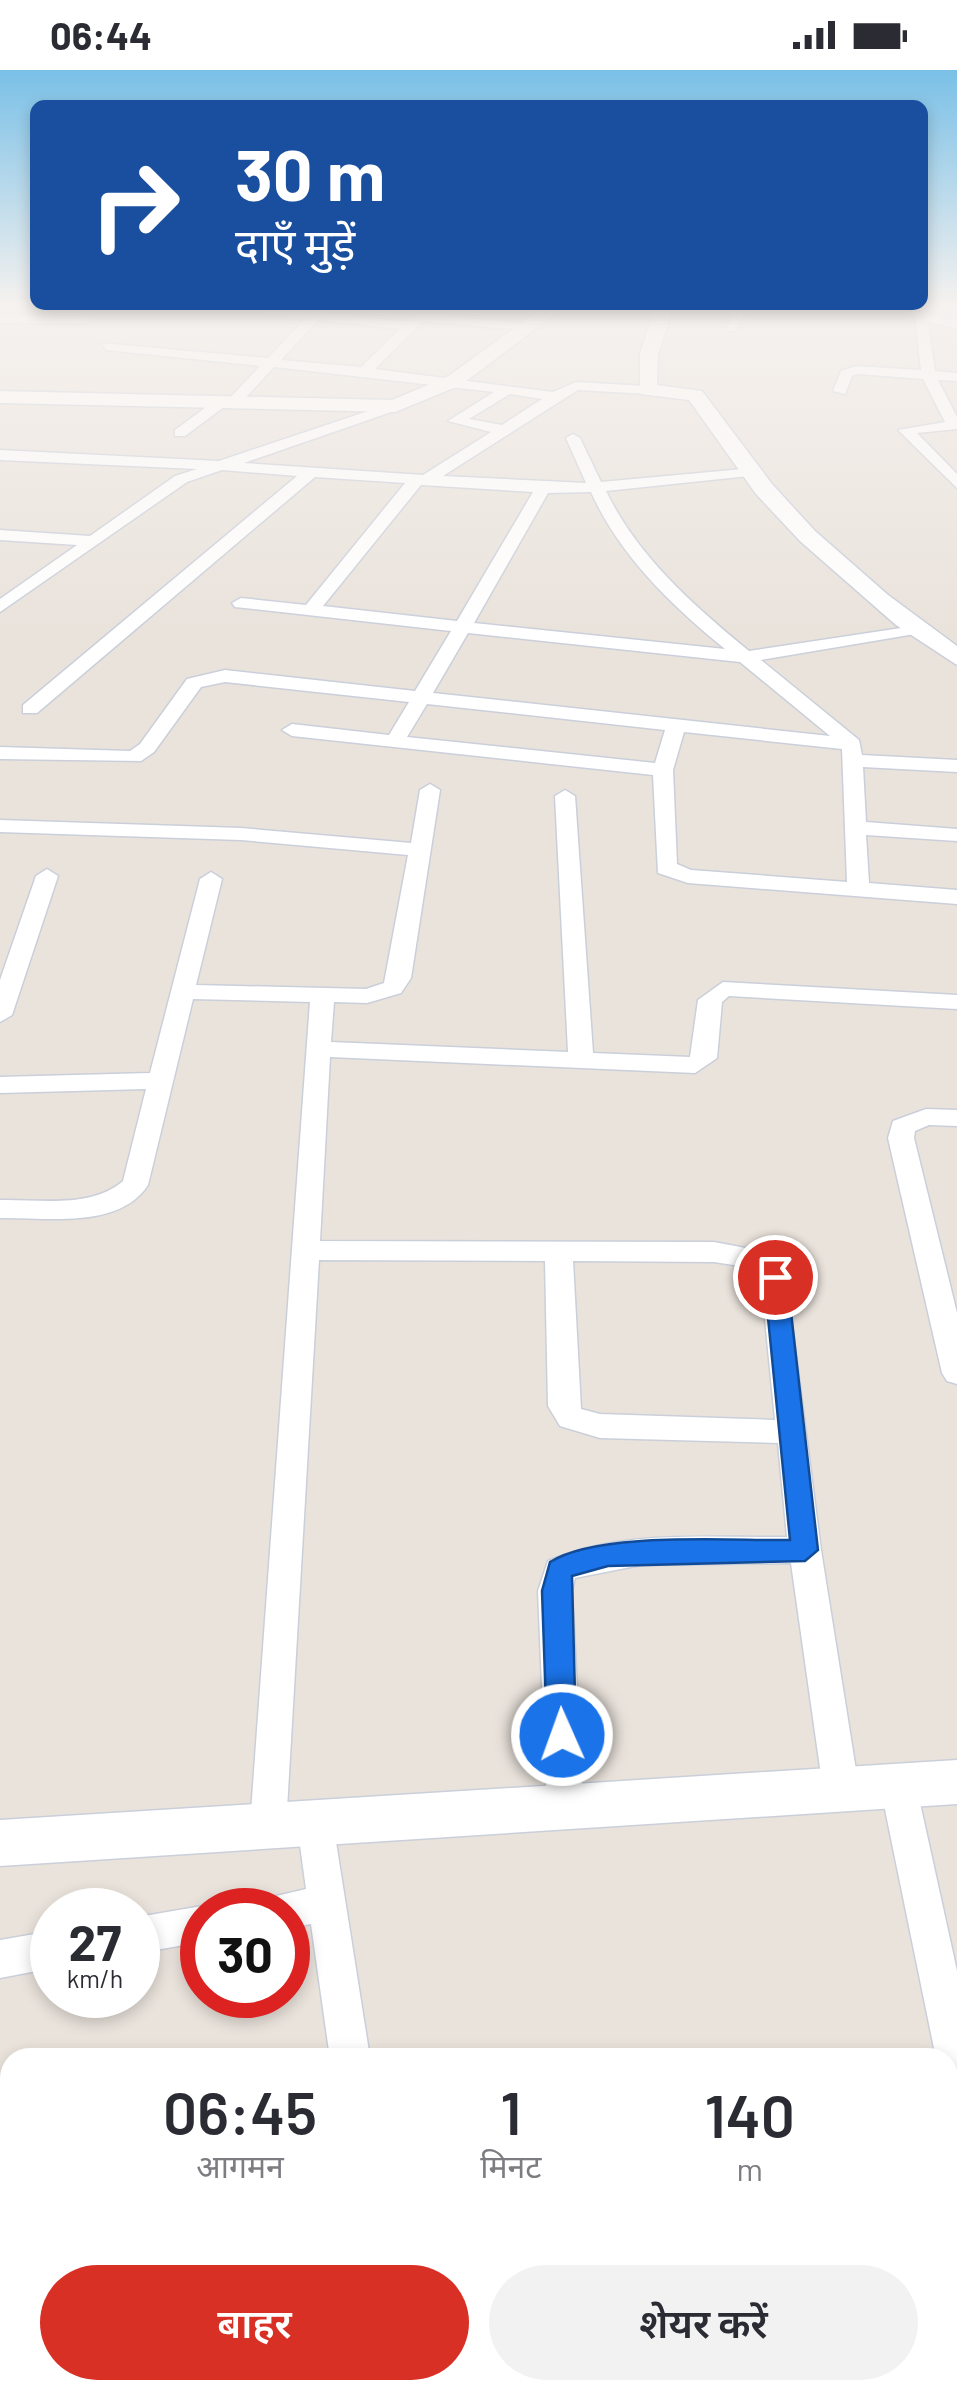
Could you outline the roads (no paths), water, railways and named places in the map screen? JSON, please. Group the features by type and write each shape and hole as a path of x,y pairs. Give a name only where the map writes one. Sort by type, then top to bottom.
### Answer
{"street":[{"path":"180,433 210,414"},
{"path":"0,607 182,479 372,414"},
{"path":"467,414 455,421 501,430"},
{"path":"310,611 421,481 528,414"},
{"path":"708,414 749,471 850,575 915,629 957,657"},
{"path":"956,425 905,430 957,483"},
{"path":"572,438 616,530 692,614 854,753 858,892"},
{"path":"0,455 217,464 543,489 598,489 749,471"},
{"path":"30,709 310,472"},
{"path":"395,741 543,489"},
{"path":"0,535 93,541"},
{"path":"241,603 745,657 915,629"},
{"path":"0,753 134,757 147,748 194,683 207,678 241,678 676,725 957,766"},
{"path":"676,725 664,770 666,868 688,876 957,897"},
{"path":"292,730 664,770"},
{"path":"185,992 322,997 367,996 394,988 399,978 430,790"},
{"path":"564,796 581,1061"},
{"path":"0,826 242,834 420,850"},
{"path":"856,828 957,834"},
{"path":"0,1014 48,876"},
{"path":"0,1209 104,1204 127,1195 135,1185 210,879"},
{"path":"319,1049 695,1065 704,1058 710,1000 723,989 957,1002"},
{"path":"322,997 308,1250 292,1824 327,1903 349,2048"},
{"path":"0,1085 162,1081"},
{"path":"957,1118 926,1118 902,1127 900,1138 943,1259 957,1373"},
{"path":"559,1249 563,1406 571,1418 600,1426 794,1432"},
{"path":"308,1250 714,1252 762,1260 775,1277 805,1550 841,1789"},
{"path":"564,1807 556,1591 560,1570 575,1560 608,1555 805,1550"},
{"path":"0,1843 957,1782"},
{"path":"898,1786 954,2048"},
{"path":"310,1906 327,1903"},
{"path":"0,1959 30,1954"}]}
